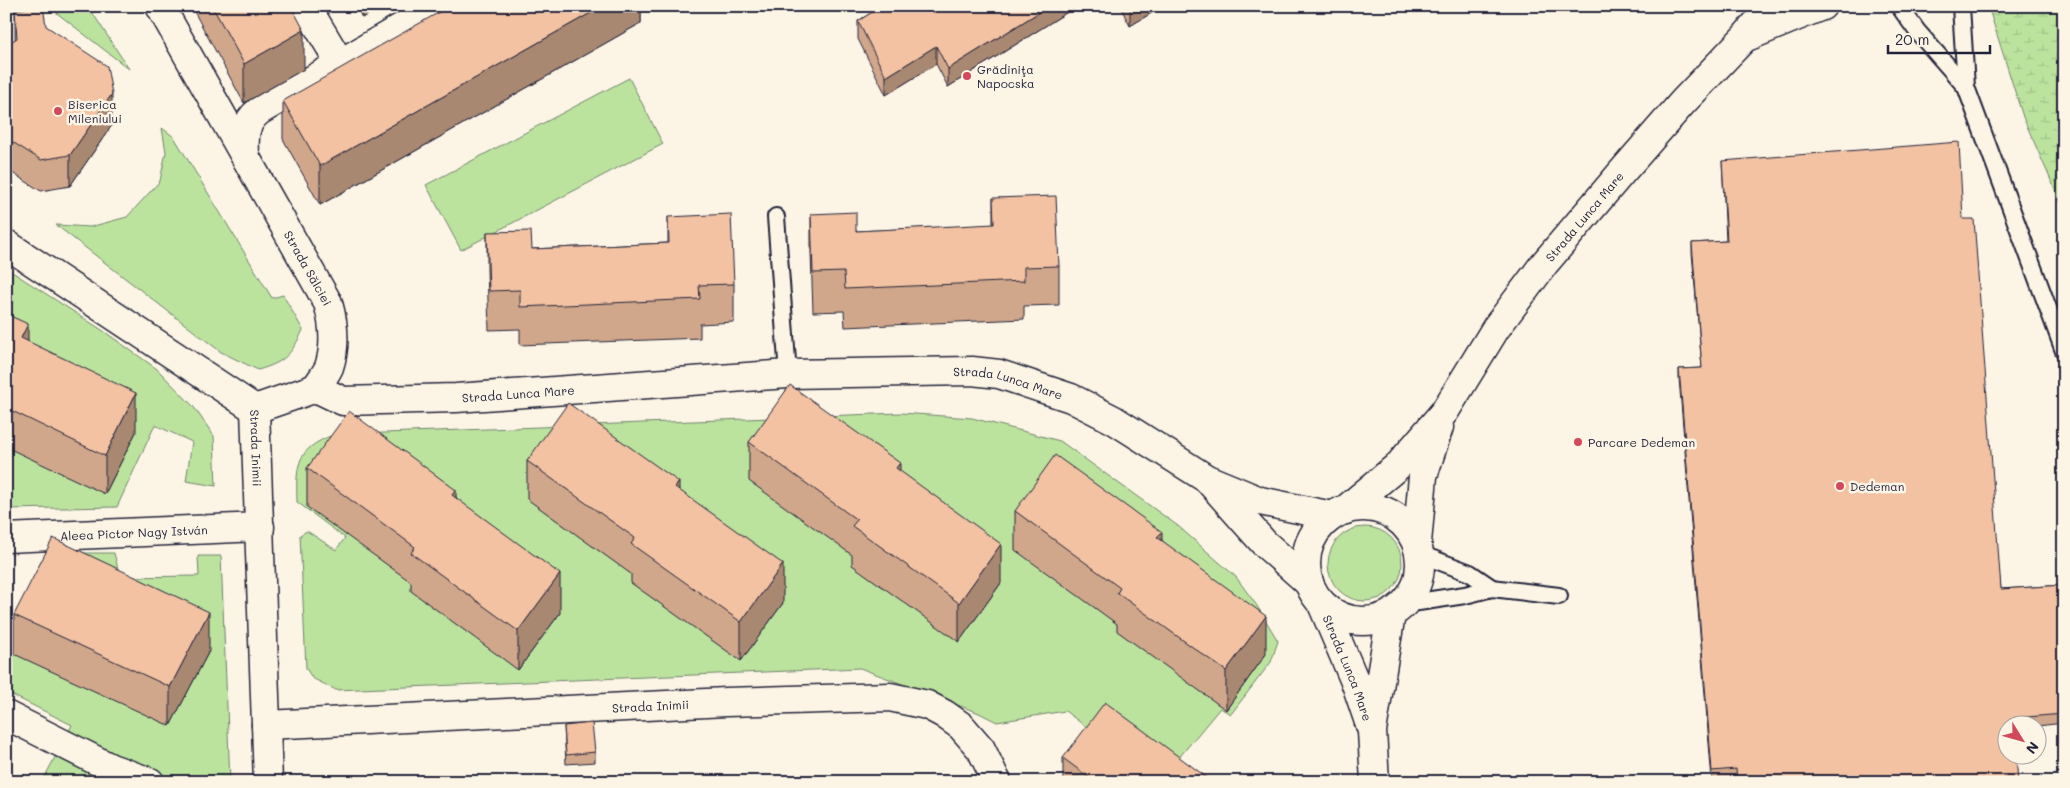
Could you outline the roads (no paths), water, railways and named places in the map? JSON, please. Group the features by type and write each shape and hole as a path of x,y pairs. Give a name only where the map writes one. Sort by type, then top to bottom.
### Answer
{"street":[{"name":"Strada Sălciei","path":"160,6 328,303 333,320 334,340 328,367 316,388"},
{"path":"306,6 340,63"},
{"name":"Strada Sălciei","path":"245,155 245,128 251,118 259,111 438,6"},
{"name":"Strada Lunca Mare","path":"316,388 343,401 456,398 788,374 972,371 999,374 1071,398 1114,420 1207,479 1260,501 1338,513 1399,465 1445,412 1496,328 1544,264 1683,102 1745,37 1771,6"},
{"name":"Strada Lunca Mare","path":"1745,37 1822,6"},
{"name":"Strada Inimii","path":"6,244 256,409 268,782"},
{"path":"256,409 316,388"},
{"name":"Strada Lunca Mare","path":"1418,548 1423,476 1428,455 1445,412"},
{"name":"Strada Lunca Mare","path":"1207,479 1264,543 1316,594 1356,684 1372,732 1375,782"},
{"path":"1364,507 1388,512 1408,527 1418,548 1421,566 1418,582 1398,609 1376,620 1359,621 1342,617 1316,594 1306,561 1310,545 1322,525 1338,513 1364,507"},
{"name":"Aleea Pictor Nagy István","path":"6,538 260,527"},
{"name":"Strada Lunca Mare","path":"1372,732 1398,609"},
{"name":"Strada Inimii","path":"266,725 726,702 890,697 927,705 944,714 960,726 981,749 997,782"},
{"path":"6,715 111,768 150,782"}],"lane":[{"path":"1899,6 1917,31 1966,87"},
{"path":"1961,6 1966,87 2064,351"},
{"path":"776,217 788,374"},
{"path":"1418,548 1470,573 1492,588"},
{"path":"1398,609 1492,588 1559,596"}],"place":[{"name":"Grădiniţa Napocska","path":"967,76"},
{"name":"Biserica Mileniului","path":"58,111"},
{"name":"Parcare Dedeman","path":"1578,442"},
{"name":"Dedeman","path":"1840,486"}]}
